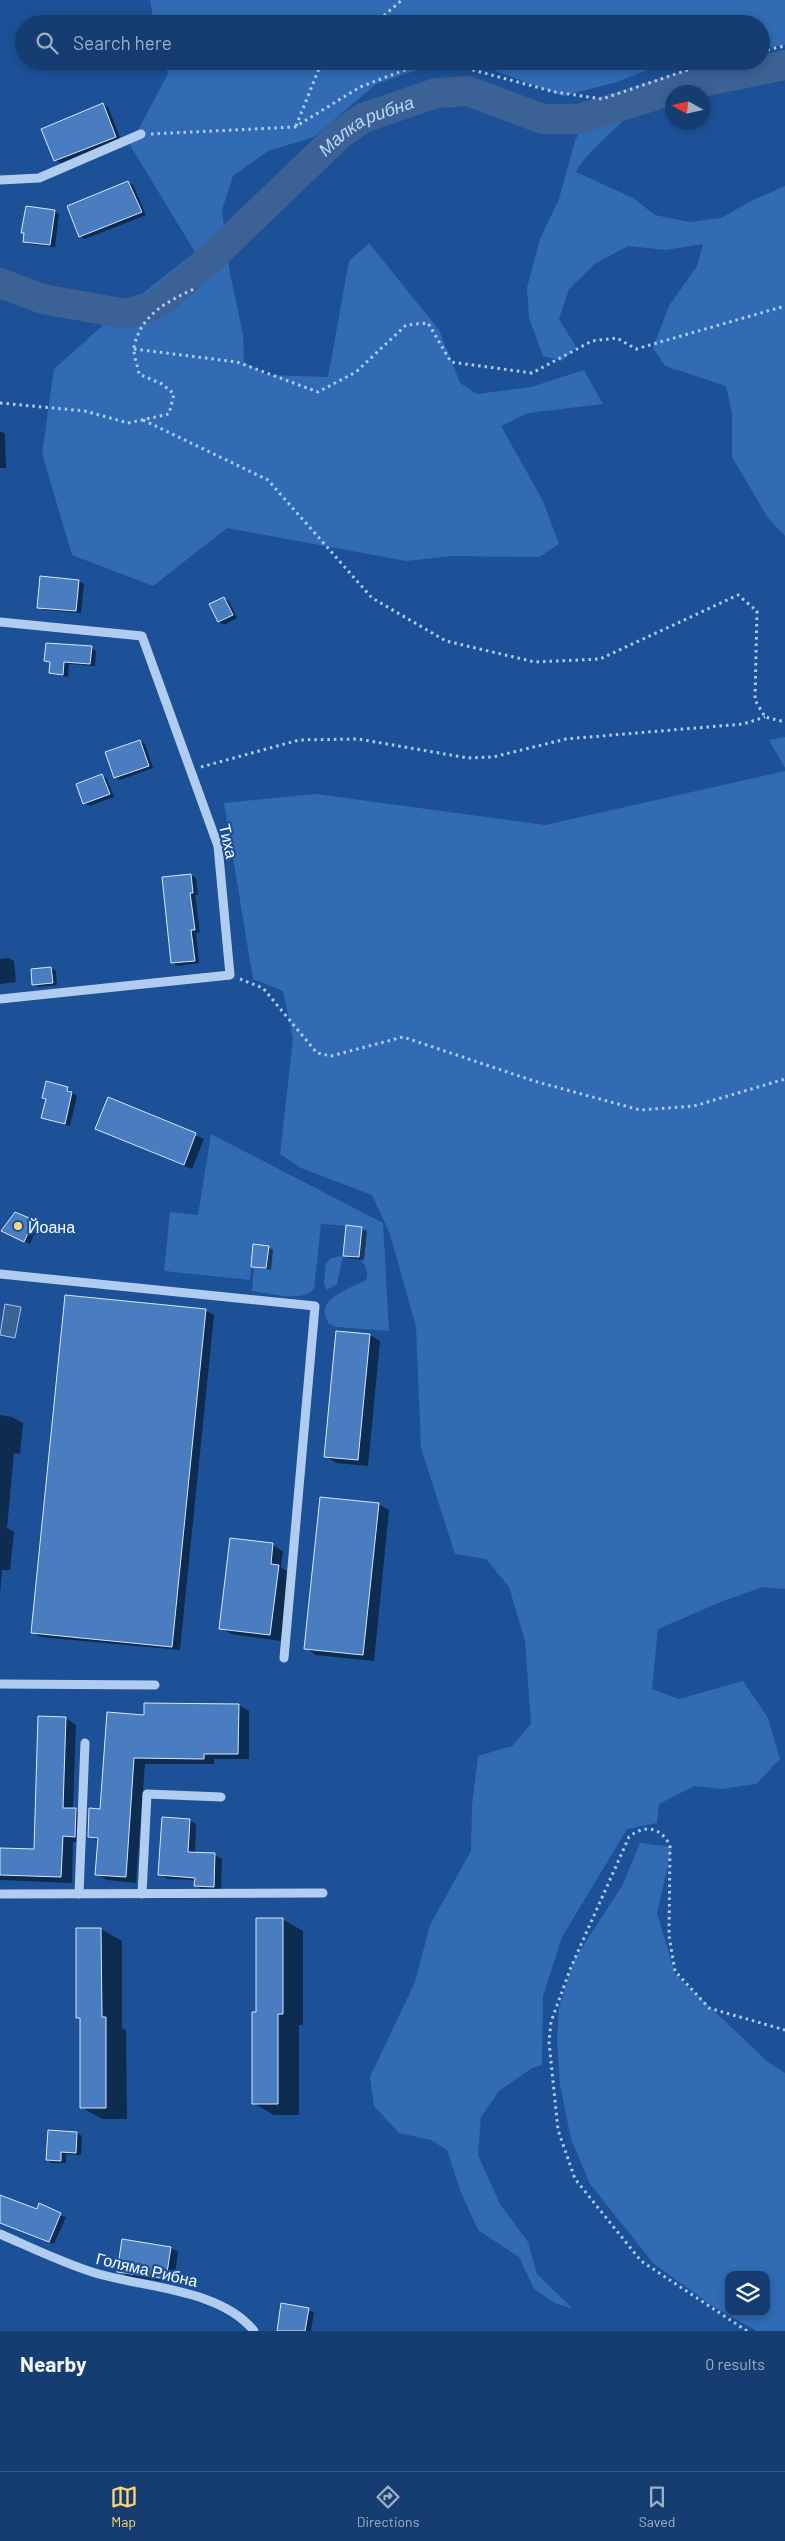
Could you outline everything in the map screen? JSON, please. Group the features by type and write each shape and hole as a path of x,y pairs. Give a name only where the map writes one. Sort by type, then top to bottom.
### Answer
{"street":[{"path":"0,180 39,178 141,134"},
{"name":"Тиха","path":"0,622 142,636 218,846 230,974"},
{"path":"0,999 230,974"},
{"path":"0,1274 315,1306 284,1658"},
{"path":"0,1684 155,1685"},
{"path":"79,1894 85,1743"},
{"path":"142,1894 147,1794 222,1797"},
{"path":"0,1894 323,1893"},
{"name":"Голяма Рибна","path":"0,2234 90,2272 126,2282 203,2298 226,2307 254,2331"}],"path":[{"path":"384,15 402,0"},
{"path":"770,49 785,46"},
{"path":"296,127 319,70"},
{"path":"141,134 296,127 360,87 405,70"},
{"path":"473,70 555,92 602,99 687,70"},
{"path":"0,402 85,411 128,423 169,414 174,394 162,384 139,374 134,348 144,321 162,304 196,288"},
{"path":"134,348 237,362 318,392 356,372 406,325 428,323 451,362 532,373 592,341 617,338 636,349 785,306"},
{"path":"143,420 268,480 372,598 446,641 535,662 600,659 738,595 757,610 755,700 765,717"},
{"path":"191,770 299,740 358,739 468,758 494,757 566,739 743,724 765,717 785,722"},
{"path":"230,974 263,988 317,1053 331,1056 403,1037 534,1081 640,1110 694,1106 785,1079"},
{"path":"747,2331 641,2261 575,2179 558,2130 549,2042 551,2022 570,1968 629,1837 636,1831 647,1828 656,1830 665,1835 670,1845 669,1936 675,1971 709,2008 785,2030"}],"shaded area":[{"path":"150,0 785,0 785,45 770,47 770,15 152,15"},
{"path":"167,70 417,70 376,84 314,137 268,151 233,176 222,210 230,273 243,335 244,362 268,375 328,377 349,261 369,243 439,330 460,383 477,394 531,387 584,370 603,404 528,413 501,426 543,501 559,544 539,557 452,556 406,561 227,528 153,586 72,555 42,454 54,369 102,326 195,252 130,145 168,74"},
{"path":"493,70 647,70 617,82 563,96"},
{"path":"636,108 594,149 576,172 633,198 655,215 689,222 721,218 749,202 785,186 785,536 768,518 732,457 732,413 726,386 665,366 653,348 669,306 697,266 703,244 666,250 628,246 596,263 569,289 559,319 576,347 562,361 543,356 529,318 527,288 540,239 559,199 575,141 584,122"},
{"path":"785,737 785,768 769,740"},
{"path":"785,771 785,1589 763,1587 723,1601 658,1629 652,1689 679,1699 743,1681 768,1718 780,1759 756,1784 722,1789 694,1786 659,1804 657,1823 627,1829 562,1937 543,1996 542,2065 532,2068 499,2091 481,2117 478,2155 500,2204 528,2242 537,2274 573,2309 555,2303 534,2289 519,2257 478,2230 460,2190 447,2150 431,2140 399,2133 374,2106 370,2077 415,1982 430,1925 471,1851 472,1805 478,1756 512,1746 531,1724 525,1641 509,1587 486,1559 455,1554 421,1448 416,1327 390,1234 372,1195 301,1168 280,1154 293,1039 283,991 253,979 224,803 316,794 545,825"},
{"path":"211,1134 383,1223 389,1331 337,1327 329,1324 325,1314 327,1303 343,1291 366,1280 366,1268 359,1257 362,1227 321,1224 314,1289 302,1296 285,1296 252,1291 254,1267 266,1268 268,1246 253,1244 250,1280 164,1271 170,1212 198,1215"},
{"path":"343,1256 337,1284 327,1290 324,1284 326,1263 331,1258"},
{"path":"5,1304 21,1307 15,1338 0,1335"},
{"path":"640,1843 672,1847 657,1913 675,1974 768,2062 785,2073 785,2331 757,2331 730,2316 770,2316 770,2271 725,2271 725,2313 654,2264 590,2184 571,2139 560,2085 557,2039 559,2008 574,1960 622,1886"}],"building":[{"path":"103,103 116,137 54,161 41,129"},
{"path":"128,181 142,212 79,237 67,206"},
{"path":"26,206 55,210 50,245 23,242 24,233 21,233"},
{"path":"40,576 79,580 76,611 37,608"},
{"path":"224,597 233,615 218,622 209,604"},
{"path":"46,643 92,646 90,664 64,662 63,675 49,673 50,662 44,661"},
{"path":"140,740 149,766 114,778 105,752"},
{"path":"102,774 110,794 83,804 76,784"},
{"path":"191,874 193,893 190,893 195,930 191,930 195,961 171,963 162,877"},
{"path":"51,967 53,983 32,985 31,969"},
{"path":"46,1081 68,1087 67,1091 72,1092 65,1124 41,1118 46,1099 42,1098"},
{"path":"108,1097 196,1133 184,1165 95,1129"},
{"name":"Йоана","path":"15,1212 34,1220 24,1242 1,1231"},
{"path":"346,1225 362,1227 359,1257 343,1256"},
{"path":"253,1244 269,1246 266,1268 251,1267"},
{"path":"65,1295 206,1309 172,1647 31,1633"},
{"path":"336,1331 370,1334 358,1460 324,1457"},
{"path":"320,1497 379,1503 363,1655 304,1649"},
{"path":"230,1538 273,1543 271,1564 279,1565 270,1635 219,1629"},
{"path":"144,1703 239,1704 238,1754 204,1754 204,1759 134,1758 126,1877 95,1875 98,1838 88,1837 89,1808 100,1809 107,1712 144,1715"},
{"path":"38,1716 66,1717 63,1808 76,1808 75,1837 63,1836 61,1877 0,1875 0,1848 34,1849"},
{"path":"162,1817 190,1819 188,1852 215,1853 214,1887 194,1886 195,1878 158,1875"},
{"path":"256,1918 283,1918 283,2014 278,2014 278,2104 252,2104 252,2012 256,2012"},
{"path":"76,1928 101,1928 102,2017 106,2017 106,2108 80,2108 80,2018 76,2018"},
{"path":"48,2130 77,2132 76,2153 61,2152 61,2161 46,2160"},
{"path":"0,2195 37,2209 39,2203 61,2213 49,2242 0,2223"},
{"path":"122,2239 171,2247 166,2279 117,2272"},
{"path":"281,2303 309,2308 305,2331 277,2331"}],"waterway":[{"name":"Малка рибна","path":"770,68 785,65"},
{"name":"Малка рибна","path":"0,283 43,299 126,314 158,304 210,259 339,135 363,118 436,93 468,91 543,119 579,119 692,84 761,70"}],"place":[{"name":"Йоана","path":"18,1226"}]}
